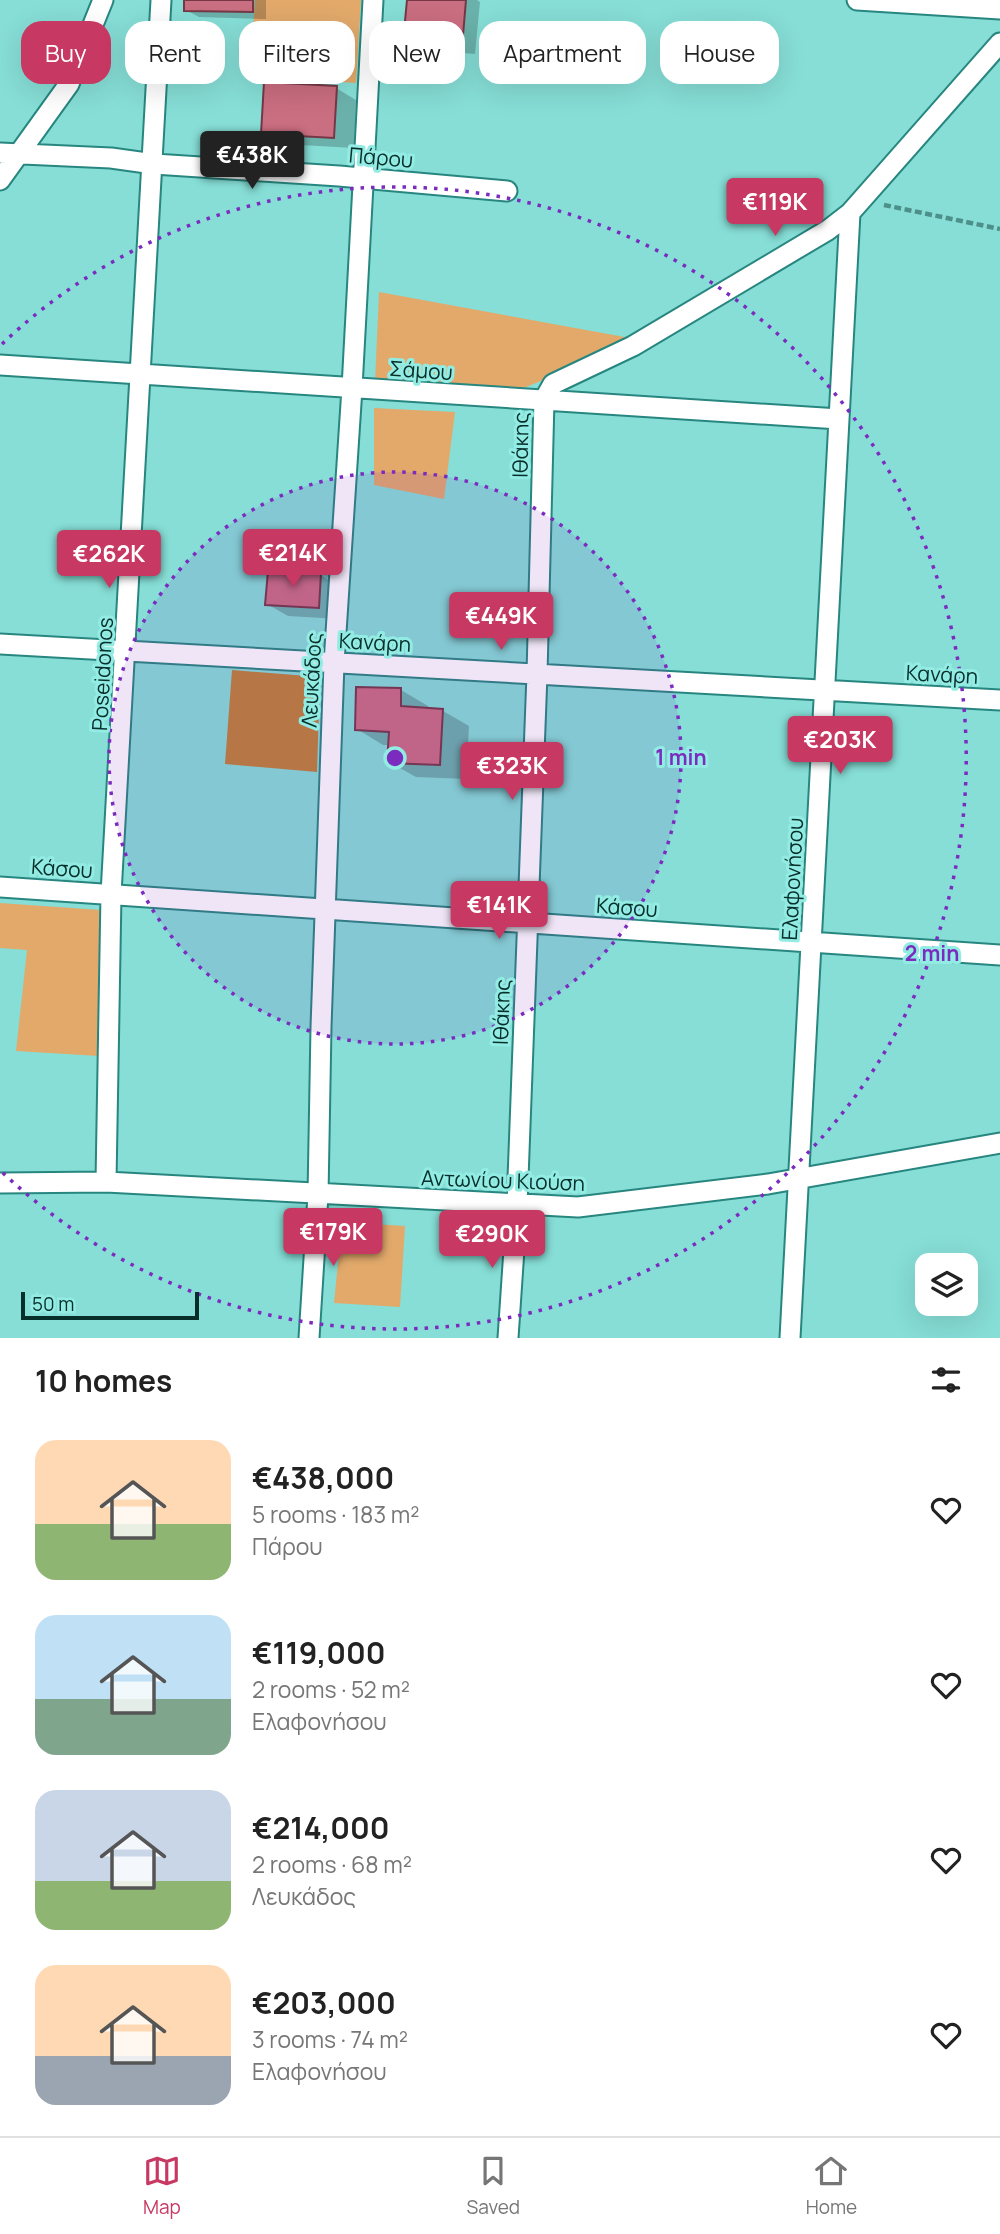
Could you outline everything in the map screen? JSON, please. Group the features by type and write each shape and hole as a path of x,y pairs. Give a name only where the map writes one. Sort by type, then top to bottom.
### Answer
{"street":[{"path":"0,180 10,153 69,84 103,0"},
{"name":"Poseidonos","path":"106,1182 111,894 154,164 161,0"},
{"name":"Λευκάδος","path":"309,1338 317,1195 334,663 373,0"},
{"path":"857,0 1000,9"},
{"path":"544,400 553,384 633,346 828,230 850,213 1000,43"},
{"name":"Πάρου","path":"10,153 111,158 154,164 507,191"},
{"name":"Ελαφονήσου","path":"790,1338 850,213"},
{"name":"Σάμου","path":"0,365 839,419"},
{"name":"Ιθάκης","path":"508,1338 517,1205 537,674 544,400"},
{"name":"Κανάρη","path":"0,644 1000,700"},
{"name":"Κάσου","path":"0,887 1000,955"},
{"name":"Αντωνίου Κιούση","path":"0,1183 106,1182 578,1208 768,1184 1000,1143"}],"path":[{"path":"863,198 887,206 1000,229"}],"shaded area":[{"path":"255,0 361,0 356,83 355,21 254,21"},
{"path":"379,292 630,338 556,375 521,389 375,382"},
{"path":"374,408 455,412 444,499 374,485"},
{"path":"232,670 320,677 317,772 225,764"},
{"path":"0,903 101,910 99,1056 16,1051 27,950 0,948"},
{"path":"342,1222 405,1226 400,1307 334,1303"}],"building":[{"path":"184,0 253,0 253,12 184,11"},
{"path":"407,0 466,0 464,21 405,21"},
{"path":"264,84 337,86 334,138 261,134"},
{"path":"268,571 321,573 319,608 265,605"},
{"path":"356,687 401,688 401,706 443,709 440,765 387,763 389,732 355,730"}]}
